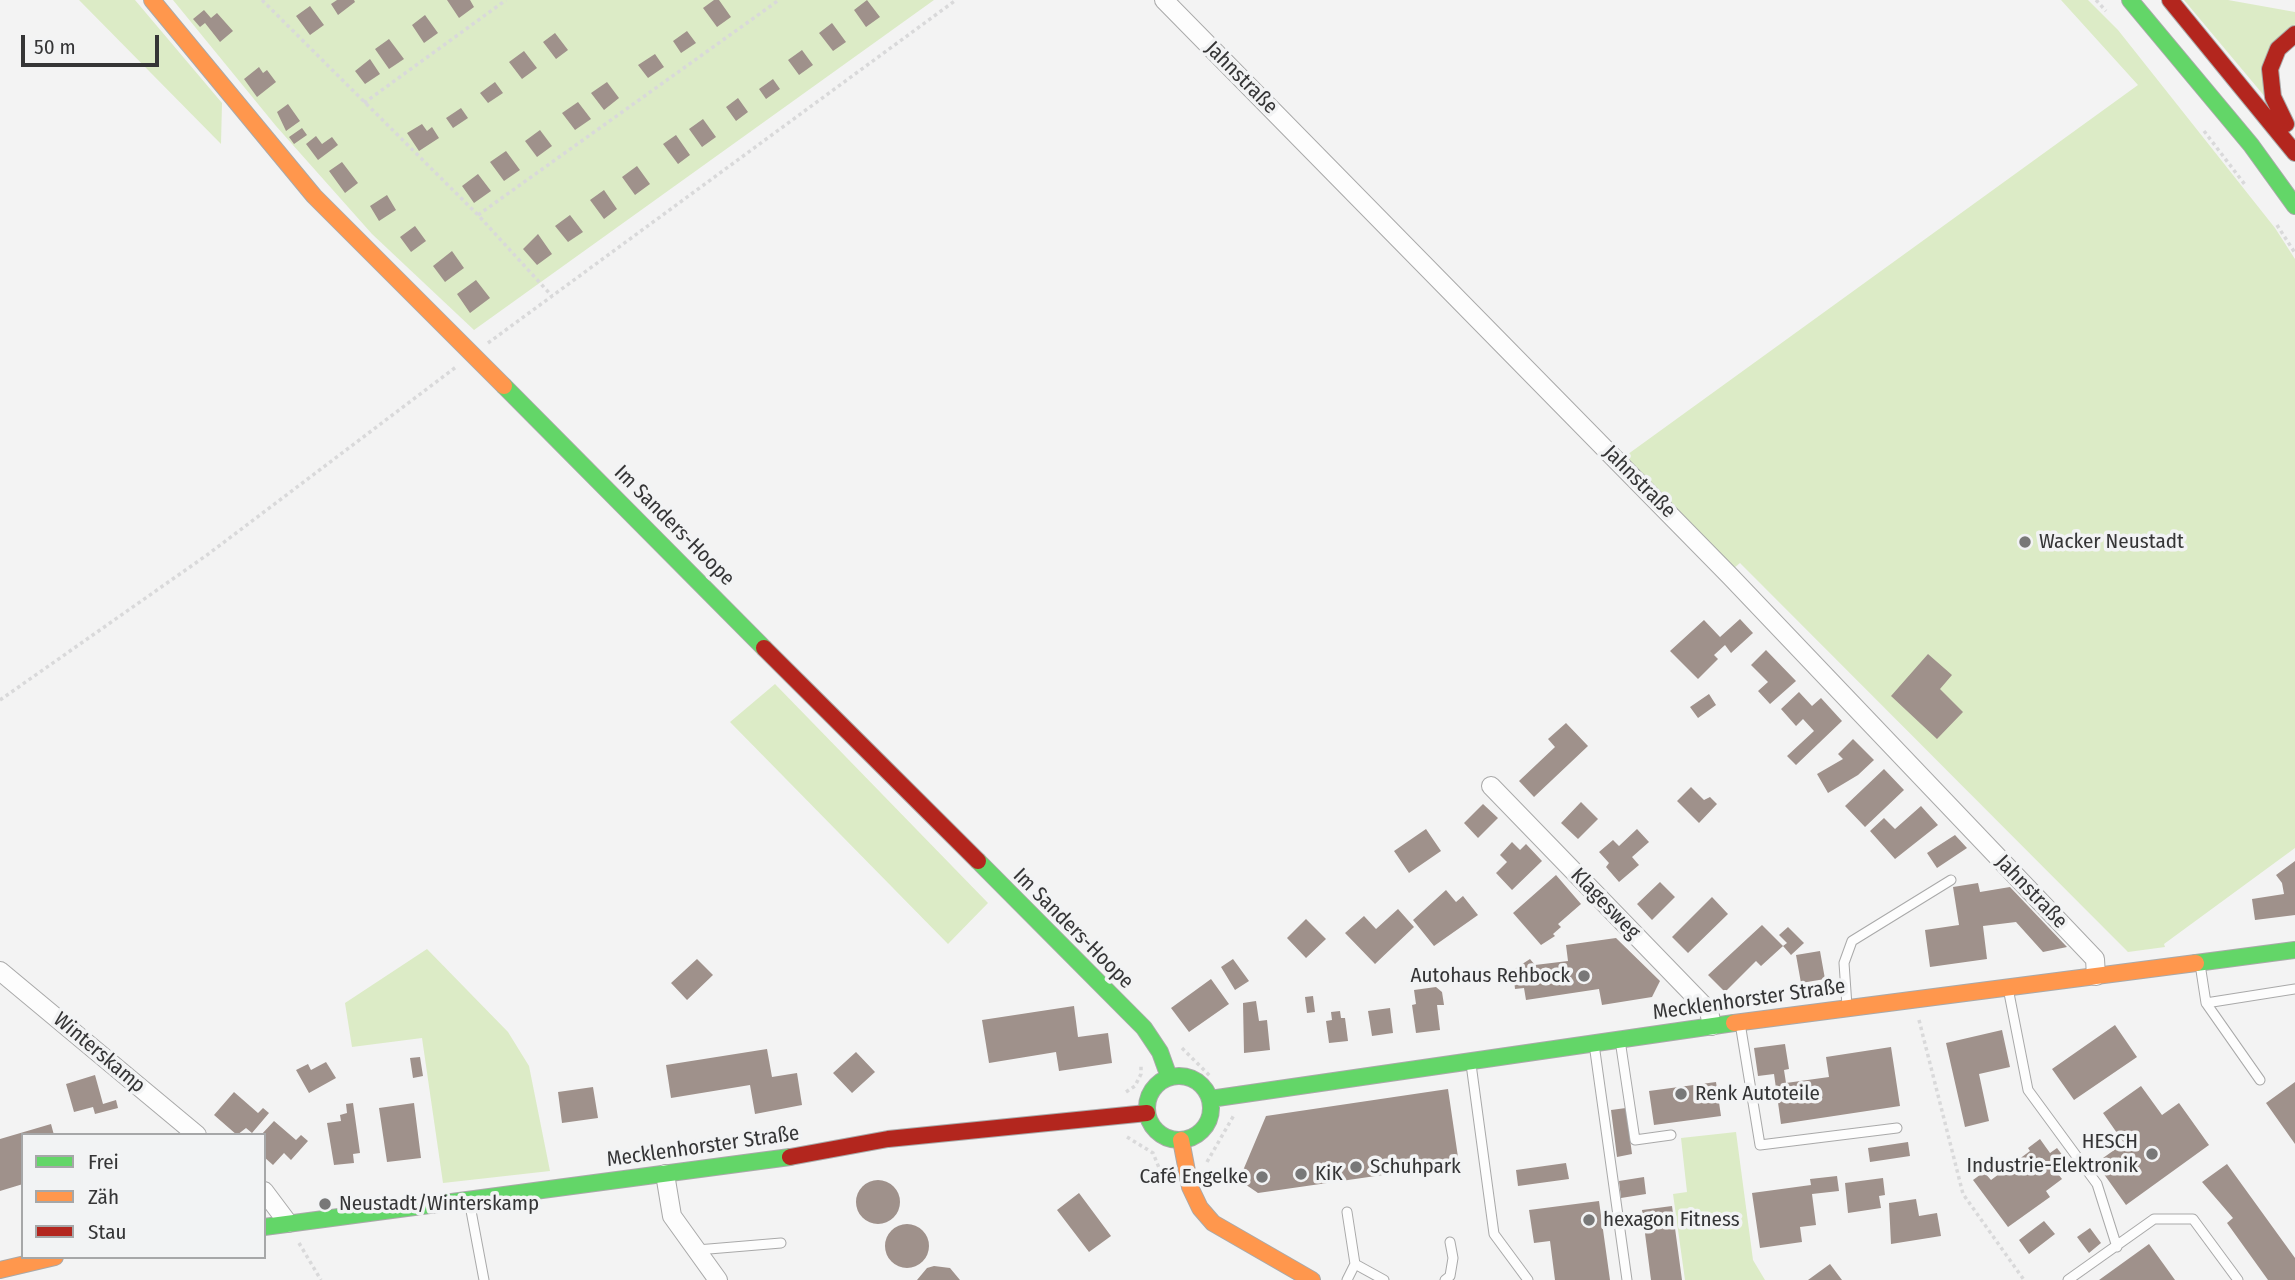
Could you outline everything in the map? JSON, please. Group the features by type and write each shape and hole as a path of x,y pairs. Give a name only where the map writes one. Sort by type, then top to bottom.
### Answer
{"main road":[{"name":"Im Sanders-Hoope","path":"152,0 314,196 1144,1028 1160,1052 1169,1077"},
{"path":"2130,0 2251,145 2295,206"},
{"path":"2170,0 2295,153"},
{"path":"2295,34 2285,39 2273,58 2270,84 2295,142"},
{"name":"Mecklenhorster Straße","path":"1210,1099 1471,1059 1847,1007 2295,950"},
{"path":"1169,1077 1192,1079 1200,1084 1210,1099 1207,1123 1200,1132 1181,1140 1163,1136 1150,1122 1147,1113 1152,1090 1169,1077"},
{"name":"Mecklenhorster Straße","path":"266,1227 804,1155 888,1139 1147,1113"},
{"path":"1181,1140 1190,1187 1200,1208 1213,1223 1312,1280"},
{"path":"0,1270 47,1259"}],"street":[{"name":"Jahnstraße","path":"1164,0 1740,586 2095,959 2096,976"},
{"name":"Klagesweg","path":"1491,786 1709,1011 1712,1026"},
{"name":"Winterskamp","path":"0,971 195,1133"},
{"path":"665,1174 673,1216 718,1280"},
{"path":"266,1194 288,1223"}],"lane":[{"path":"1847,1007 1844,963 1852,941 1863,931 1951,880"},
{"path":"2200,964 2206,1003 2260,1080"},
{"path":"2007,986 2028,1090 2097,1184 2117,1247"},
{"path":"2206,1003 2295,989"},
{"path":"1740,1022 1760,1145 1897,1128"},
{"path":"1619,1039 1635,1140 1671,1135"},
{"path":"1593,1042 1627,1280"},
{"path":"1471,1059 1494,1234 1528,1280"},
{"path":"469,1198 484,1280"},
{"path":"1346,1280 1355,1264 1347,1212"},
{"path":"2068,1280 2154,1219 2193,1219 2238,1280"},
{"path":"1445,1280 1450,1276 1453,1258 1450,1242"},
{"path":"697,1250 781,1243"},
{"path":"1355,1264 1384,1280"}],"path":[{"path":"262,0 478,215 552,296 956,0"},
{"path":"364,103 506,0"},
{"path":"478,215 779,0"},
{"path":"2278,226 2295,253"},
{"path":"0,700 207,555 363,436"},
{"path":"1917,1016 1963,1194 2024,1280"},
{"path":"1114,1095 1126,1093 1135,1086 1141,1074 1141,1059 1160,1052"},
{"path":"1206,1162 1234,1115"},
{"path":"1120,1135 1134,1139 1153,1153 1161,1167"},
{"path":"288,1223 321,1280"}],"green space":[{"path":"79,0 135,0 222,103 221,144"},
{"path":"173,0 934,0 474,330 372,234 276,126"},
{"name":"Wacker Neustadt","path":"2061,0 2088,0 2118,30 2275,228 2295,259 2295,848 2164,944 2165,947 2128,952 1740,563 1734,568 1624,457 2138,85"},
{"path":"2184,0 2228,0 2295,12 2295,24 2266,98"},
{"path":"775,684 988,903 948,944 730,722"},
{"path":"427,949 508,1032 529,1066 550,1171 443,1183 422,1038 352,1047 345,1003"},
{"path":"1736,1132 1753,1260 1765,1280 1685,1280 1673,1194 1687,1192 1681,1138"}],"building":[{"path":"337,0 355,2 338,15 331,4"},
{"path":"447,0 470,0 474,7 459,18"},
{"path":"714,0 719,0 731,17 717,27 703,8"},
{"path":"867,0 880,17 866,27 854,10"},
{"path":"310,6 324,25 310,35 296,16"},
{"path":"204,10 211,18 217,13 233,31 220,42 205,23 200,27 193,19"},
{"path":"425,15 438,33 424,43 412,25"},
{"path":"832,23 846,42 833,51 819,33"},
{"path":"687,31 696,43 681,53 673,41"},
{"path":"555,33 568,50 556,59 543,42"},
{"path":"389,39 404,59 389,69 375,49"},
{"path":"802,50 813,65 799,75 788,60"},
{"path":"524,51 537,68 522,79 509,62"},
{"path":"655,54 664,67 648,78 638,65"},
{"path":"370,59 380,74 365,84 355,71"},
{"path":"259,67 263,73 267,70 276,82 257,97 244,79"},
{"path":"773,79 780,89 766,99 759,89"},
{"path":"495,82 503,93 488,103 480,93"},
{"path":"607,82 619,98 604,110 591,93"},
{"path":"738,98 748,112 736,121 726,107"},
{"path":"578,102 591,119 575,130 562,113"},
{"path":"288,104 300,121 286,131 277,112"},
{"path":"461,108 468,118 453,128 446,118"},
{"path":"703,119 716,137 702,147 689,129"},
{"path":"422,124 427,131 432,127 439,138 419,151 407,133"},
{"path":"302,128 307,135 294,144 289,137"},
{"path":"540,130 552,146 537,157 525,141"},
{"path":"676,135 690,155 678,164 663,144"},
{"path":"316,136 322,144 332,137 338,145 318,160 306,144"},
{"path":"506,151 520,170 504,181 490,162"},
{"path":"342,162 358,183 345,193 329,171"},
{"path":"637,166 650,184 635,195 622,177"},
{"path":"478,174 491,191 474,203 462,186"},
{"path":"604,190 617,209 604,219 590,200"},
{"path":"387,195 396,210 379,221 370,206"},
{"path":"570,215 583,232 568,242 555,226"},
{"path":"415,226 426,241 411,252 400,237"},
{"path":"538,234 552,254 537,265 523,249"},
{"path":"452,251 464,268 445,282 433,266"},
{"path":"476,280 490,298 470,313 457,294"},
{"path":"1740,619 1753,633 1731,653 1725,645 1714,655 1718,659 1698,679 1670,651 1704,620 1720,637"},
{"path":"1766,650 1796,681 1770,704 1758,691 1768,682 1751,665"},
{"path":"1928,654 1952,675 1940,689 1963,712 1937,739 1891,696"},
{"path":"1799,692 1812,706 1821,698 1842,721 1796,765 1787,756 1814,731 1803,719 1796,726 1781,709"},
{"path":"1709,694 1716,705 1698,718 1690,707"},
{"path":"1566,723 1588,746 1534,797 1519,781 1555,747 1548,739"},
{"path":"1853,739 1874,760 1858,775 1828,793 1817,774 1843,759 1838,754"},
{"path":"1884,769 1904,790 1865,827 1845,806"},
{"path":"1691,787 1704,800 1710,797 1717,804 1699,823 1677,801"},
{"path":"1581,802 1598,819 1578,839 1561,823"},
{"path":"1483,804 1498,818 1478,838 1464,823"},
{"path":"1921,806 1938,825 1895,859 1870,831 1884,818 1895,829"},
{"path":"1426,829 1441,851 1409,873 1394,851"},
{"path":"1637,829 1649,842 1632,857 1639,865 1619,882 1606,867 1609,863 1599,852 1613,840 1619,846"},
{"path":"1955,835 1967,848 1937,868 1927,853"},
{"path":"1512,842 1520,850 1526,844 1542,861 1512,890 1496,873 1507,862 1500,855"},
{"path":"2295,861 2295,915 2255,920 2252,899 2284,894 2282,883 2276,875"},
{"path":"1556,875 1581,904 1558,924 1561,927 1553,934 1555,936 1541,945 1513,913"},
{"path":"1660,882 1675,897 1652,920 1637,904"},
{"path":"1978,883 1980,892 2010,887 2067,947 2043,952 2016,922 1983,926 1987,959 1930,967 1925,930 1959,925 1953,887"},
{"path":"1446,890 1456,902 1463,896 1478,915 1434,946 1413,920"},
{"path":"1712,897 1728,914 1688,953 1672,937"},
{"path":"1398,909 1414,927 1375,964 1345,933 1364,916 1376,929"},
{"path":"1306,919 1326,939 1306,958 1287,938"},
{"path":"1762,925 1783,946 1761,966 1756,961 1725,992 1708,975"},
{"path":"1788,927 1804,943 1791,955 1783,946 1787,943 1779,935"},
{"name":"Autohaus Rehbock","path":"1616,938 1660,981 1652,997 1602,1005 1599,989 1526,1000 1524,988 1515,989 1513,970 1530,959 1535,965 1568,961 1566,945"},
{"path":"1820,951 1825,979 1801,983 1796,955"},
{"path":"697,959 713,975 687,1000 671,983"},
{"path":"1233,959 1249,981 1235,990 1221,967"},
{"path":"1211,979 1229,1004 1189,1032 1171,1008"},
{"path":"1436,987 1442,992 1444,1005 1437,1005 1440,1030 1416,1033 1412,1005 1416,1004 1414,990"},
{"path":"1313,996 1315,1012 1307,1013 1305,997"},
{"path":"1256,1001 1259,1021 1267,1020 1270,1050 1244,1053 1243,1003"},
{"path":"1074,1006 1078,1037 1108,1033 1112,1063 1059,1071 1056,1052 989,1063 982,1020"},
{"path":"1390,1008 1393,1033 1372,1036 1368,1011"},
{"path":"1340,1011 1341,1018 1345,1018 1348,1041 1329,1043 1326,1021 1332,1020 1331,1012"},
{"path":"2115,1025 2137,1057 2074,1100 2052,1069"},
{"path":"2002,1030 2010,1067 1979,1074 1989,1121 1965,1127 1946,1043"},
{"path":"1785,1044 1789,1069 1784,1070 1786,1083 1829,1077 1826,1057 1891,1047 1900,1106 1781,1124 1774,1074 1758,1076 1754,1048"},
{"path":"767,1049 772,1077 797,1073 802,1105 755,1114 750,1085 671,1098 666,1065"},
{"path":"856,1052 875,1072 852,1093 833,1073"},
{"path":"420,1057 423,1076 413,1078 410,1058"},
{"path":"326,1062 336,1078 309,1093 296,1070 308,1064 311,1070"},
{"path":"95,1075 103,1104 116,1100 118,1108 95,1114 93,1107 74,1112 66,1084"},
{"path":"1716,1082 1721,1116 1654,1125 1649,1091"},
{"path":"2295,1082 2295,1144 2266,1103"},
{"name":"HESCH Industrie-Elektronik","path":"2141,1086 2162,1115 2179,1103 2209,1145 2126,1205 2096,1163 2124,1143 2103,1113"},
{"path":"593,1087 598,1118 562,1123 558,1092"},
{"path":"1448,1089 1459,1164 1258,1193 1239,1180 1266,1116"},
{"path":"234,1092 258,1113 263,1108 269,1113 252,1133 246,1128 235,1133 214,1115"},
{"path":"353,1103 360,1153 353,1154 354,1163 334,1165 327,1123 341,1121 340,1115 347,1113 346,1104"},
{"path":"414,1103 421,1158 387,1162 379,1108"},
{"path":"1626,1108 1632,1154 1617,1157 1611,1110"},
{"path":"274,1121 296,1140 301,1135 308,1141 291,1160 284,1153 273,1165 266,1159 266,1133 263,1133"},
{"path":"51,1124 53,1133 21,1133 21,1185 0,1191 0,1139"},
{"path":"2040,1139 2050,1153 2057,1148 2070,1165 2058,1174 2062,1179 2046,1191 2050,1197 2008,1227 1973,1180 1984,1172 1991,1180 2030,1151 2028,1148"},
{"path":"1908,1142 1910,1156 1870,1162 1868,1148"},
{"path":"1566,1163 1569,1179 1518,1186 1516,1170"},
{"path":"2227,1164 2295,1258 2295,1280 2268,1280 2227,1223 2233,1218 2202,1182"},
{"path":"1837,1176 1839,1191 1812,1194 1816,1225 1800,1227 1802,1242 1760,1248 1752,1193 1811,1185 1810,1179"},
{"path":"1644,1177 1646,1194 1621,1198 1619,1181"},
{"path":"1883,1178 1885,1195 1879,1196 1881,1208 1848,1213 1845,1183"},
{"path":"878,1180 887,1181 894,1186 899,1193 899,1211 894,1218 887,1223 878,1224 869,1223 862,1218 857,1211 856,1202 857,1193 862,1186 869,1181"},
{"path":"1079,1193 1111,1236 1089,1252 1057,1210"},
{"path":"1916,1199 1919,1216 1937,1213 1941,1236 1891,1244 1889,1203"},
{"path":"1599,1201 1610,1280 1555,1280 1550,1241 1534,1243 1529,1210"},
{"path":"1672,1206 1682,1280 1651,1280 1642,1210"},
{"path":"2044,1221 2055,1234 2029,1254 2019,1240"},
{"path":"907,1224 916,1225 923,1230 928,1237 928,1255 923,1262 916,1267 907,1268 898,1267 891,1262 886,1255 885,1246 886,1237 891,1230 898,1225"},
{"path":"2090,1228 2101,1243 2089,1253 2077,1237"},
{"path":"2149,1244 2175,1280 2099,1280"},
{"path":"1830,1264 1842,1280 1808,1280"},
{"path":"927,1268 950,1268 960,1280 917,1280"}],"traffic: fast":[{"path":"2130,0 2251,145 2295,206"},
{"path":"504,386 764,648"},
{"path":"978,861 1144,1028 1160,1052 1169,1077"},
{"path":"2196,963 2295,950"},
{"path":"1210,1099 1734,1023"},
{"path":"1179,1076 1202,1085 1211,1108 1202,1131 1179,1140 1156,1131 1147,1108 1156,1085 1179,1076"},
{"path":"266,1227 790,1157"}],"traffic: slow":[{"path":"152,0 314,196 504,386"},
{"path":"1734,1023 2196,963"},
{"path":"1181,1140 1190,1187 1200,1208 1213,1223 1312,1280"},
{"path":"0,1270 47,1259"}],"traffic: jam":[{"path":"2170,0 2295,153"},
{"path":"2286,124 2273,97 2270,69 2278,49 2295,34"},
{"path":"764,648 978,861"},
{"path":"790,1157 888,1139 1147,1113"}],"place":[{"name":"Wacker Neustadt","path":"2025,542"},
{"name":"Autohaus Rehbock","path":"1584,976"},
{"name":"Renk Autoteile","path":"1681,1094"},
{"name":"HESCH Industrie-Elektronik","path":"2152,1154"},
{"name":"Schuhpark","path":"1356,1167"},
{"name":"KiK","path":"1301,1174"},
{"name":"Café Engelke","path":"1262,1177"},
{"name":"Neustadt/Winterskamp","path":"325,1204"},
{"name":"hexagon Fitness","path":"1589,1220"}]}
